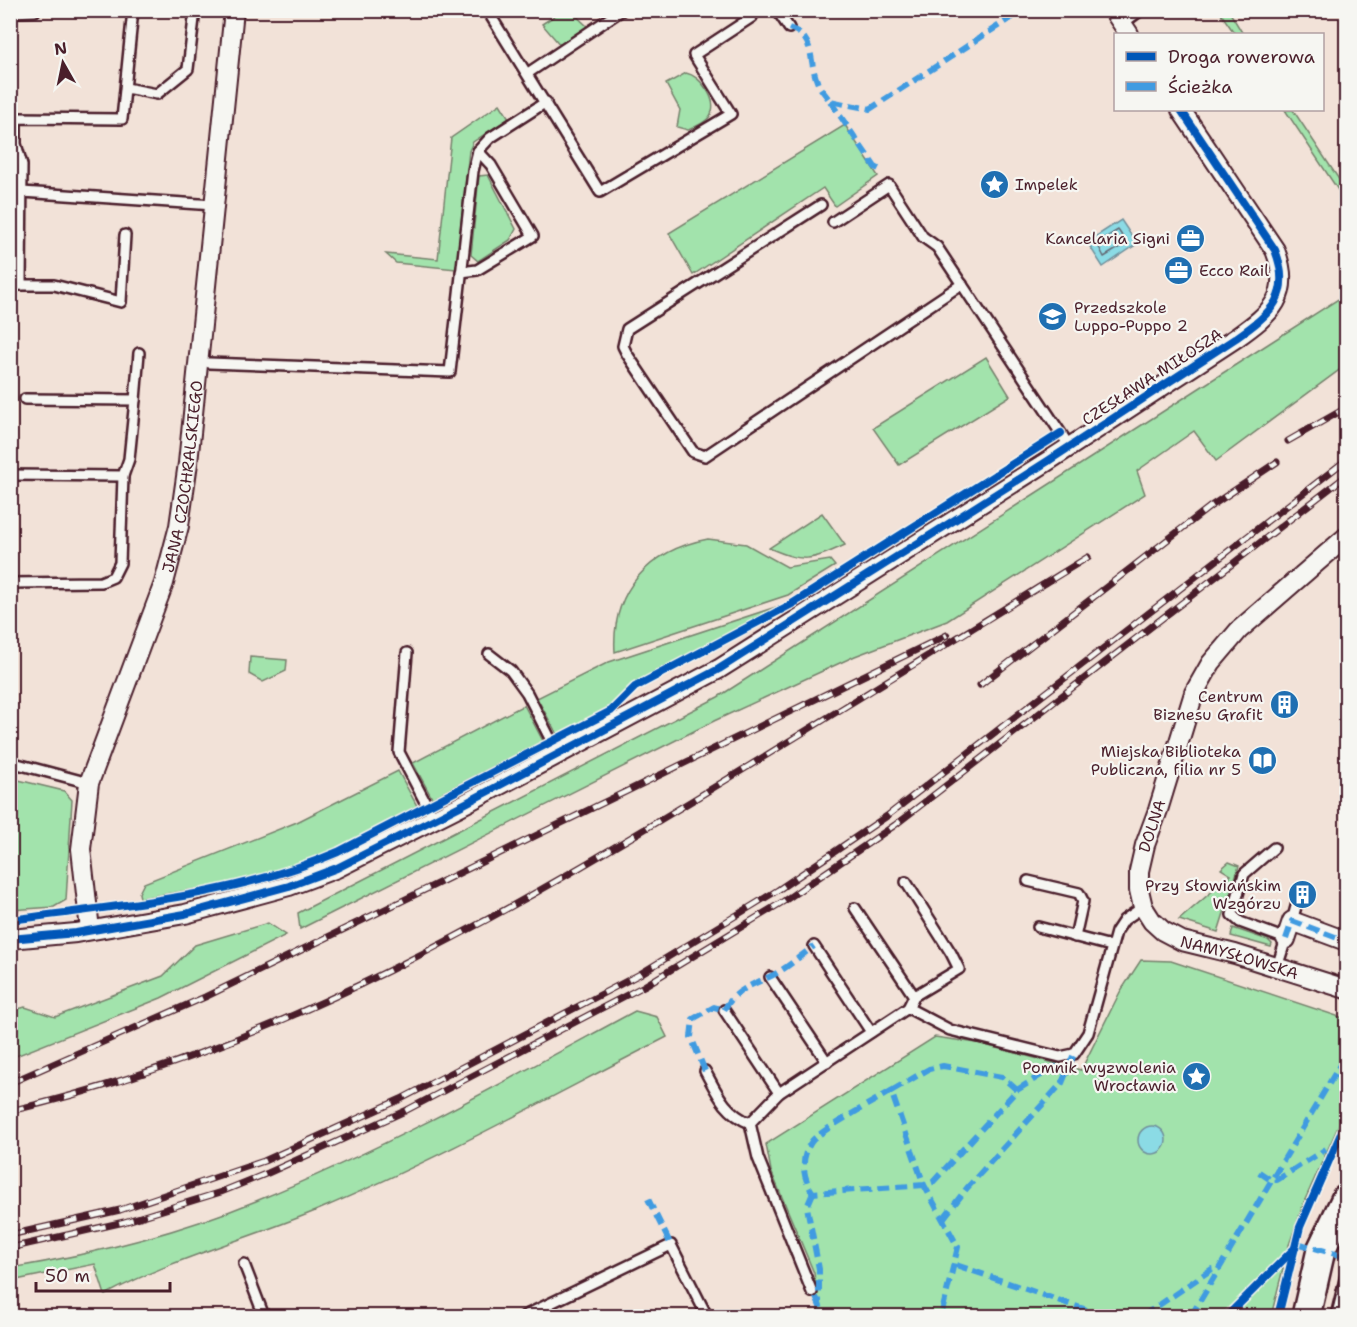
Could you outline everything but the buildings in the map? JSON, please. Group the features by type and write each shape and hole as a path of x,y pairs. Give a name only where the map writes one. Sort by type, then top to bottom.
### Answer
{"street":[{"name":"JANA CZOCHRALSKIEGO","path":"90,930 81,849 89,783 164,583 179,526 188,463 234,10"},
{"name":"CZESŁAWA MIŁOSZA","path":"10,939 90,930 185,914 289,886 337,868 719,669 1070,447 1261,320 1275,305 1282,287 1282,268 1275,250 1182,111"},
{"name":"DOLNA","path":"1143,907 1139,890 1139,871 1145,844 1158,810 1194,693 1211,663 1239,630 1346,541"},
{"name":"NAMYSŁOWSKA","path":"1143,907 1152,921 1164,931 1182,940 1347,989"},
{"path":"1286,939 1292,921 1347,941"},
{"path":"1306,1317 1321,1250 1347,1198"}],"lane":[{"path":"21,285 22,165 13,144 16,118 122,119 133,10"},
{"path":"126,88 157,94 188,69 195,10"},
{"path":"487,10 600,192 731,114 694,55 752,17"},
{"path":"528,73 622,10"},
{"path":"777,10 789,28"},
{"path":"1121,23 1141,10"},
{"path":"10,12 35,11"},
{"path":"209,363 450,372 473,171 478,151 490,138 546,102"},
{"path":"461,272 477,270 533,236 491,165 478,151"},
{"path":"833,222 889,185 923,237 938,247 1070,447"},
{"path":"22,192 214,205"},
{"path":"822,205 627,329 623,346 627,354 693,452 698,455 705,456 962,284"},
{"path":"10,285 54,285 121,302 126,235"},
{"path":"10,583 101,582 113,577 120,563 123,476 129,459 139,353"},
{"path":"25,399 135,400"},
{"path":"10,475 123,476"},
{"path":"408,653 399,752 434,819"},
{"path":"489,654 511,671 527,693 558,754"},
{"path":"10,762 89,783"},
{"path":"1274,848 1244,874 1232,915 1240,922 1286,939 1277,967"},
{"path":"1028,881 1079,893 1083,901 1075,937"},
{"path":"750,1122 779,1093 908,1008 914,996 959,969 906,882"},
{"path":"1292,921 1297,903"},
{"path":"908,1008 950,1030 1059,1057 1074,1054 1088,1034 1112,946 1124,920 1143,907"},
{"path":"855,908 914,996"},
{"path":"1038,927 1112,946"},
{"path":"814,946 871,1032"},
{"path":"770,977 827,1062"},
{"path":"724,1010 779,1093"},
{"path":"705,1071 724,1106 736,1117 750,1122"},
{"path":"750,1122 758,1158 812,1292"},
{"path":"524,1317 671,1245 707,1317"},
{"path":"244,1264 264,1317"},
{"path":"1336,1317 1347,1275"}],"green space":[{"path":"562,11 571,11 588,27 561,46 542,24"},
{"path":"1219,11 1229,11 1242,33 1234,33"},
{"path":"686,73 702,83 710,95 713,108 707,119 688,130 677,127 680,110 666,84"},
{"path":"500,104 509,118 473,142 469,151 456,269 396,263 386,254 438,259 451,138"},
{"path":"1286,111 1294,111 1346,190 1346,202"},
{"path":"845,125 878,176 835,206 823,188 693,275 669,233"},
{"path":"488,175 516,229 510,240 478,261 471,255 479,176"},
{"path":"1346,294 1346,365 1216,461 1194,431 1137,471 1145,494 947,621 855,656 714,721 300,929 298,913 718,697"},
{"path":"986,357 1010,396 899,465 873,428"},
{"path":"822,513 845,545 807,558 791,556 769,548"},
{"path":"708,539 746,544 787,567 830,560 835,566 788,595 615,652 615,630 620,610 627,592 638,577 668,553"},
{"path":"782,605 634,683 609,707 557,734 537,698 609,662"},
{"path":"250,657 287,660 286,671 263,682 249,674"},
{"path":"524,705 543,741 432,798 413,763"},
{"path":"398,771 417,806 316,859 233,883 140,898 139,893 144,883 297,822"},
{"path":"10,778 64,791 72,800 66,900 54,907 11,910"},
{"path":"1229,862 1239,866 1218,932 1179,920 1231,875 1221,869"},
{"path":"268,923 286,935 161,998 11,1058 11,1011 25,1007 55,1017 163,976 195,945"},
{"path":"1233,928 1268,940 1272,944 1271,947 1231,936"},
{"path":"1141,960 1171,961 1346,1019 1346,1109 1304,1202 1289,1245 1271,1316 819,1316 814,1273 771,1171 766,1144 935,1037 977,1043 1081,1070 1120,992"},
{"path":"635,1011 657,1017 667,1037 452,1148 364,1190 293,1220 184,1259 105,1295 95,1264 11,1281 11,1268 104,1249 166,1233 256,1201 305,1180 495,1087"}],"water":[{"path":"1121,220 1137,244 1103,267 1087,242"},
{"path":"1152,1126 1162,1130 1166,1140 1162,1150 1152,1154 1142,1150 1138,1140 1142,1130"}],"tram line":[{"path":"1331,1316 1346,1257"},
{"path":"1342,1316 1346,1301"}],"railway":[{"path":"1288,441 1346,408"},
{"path":"10,1235 120,1210 264,1161 401,1099 640,974 778,890 887,816 1346,460"},
{"path":"980,685 1211,506 1277,462"},
{"path":"10,1248 124,1222 221,1192 268,1173 405,1111 644,986 784,901 895,825 1346,476"},
{"path":"10,1111 108,1085 204,1052 298,1013 390,970 481,923 657,822 1088,557"},
{"path":"10,1083 205,997 947,635"}],"marked path":[{"path":"789,28 804,37 810,50 818,84 830,101 870,109 1023,10"},
{"path":"830,101 875,167 883,171"},
{"path":"1286,939 1292,921 1346,941"},
{"path":"705,1071 691,1037 693,1019 714,1007 724,1010 738,993 781,971 814,946"},
{"path":"943,1219 967,1188 1062,1083 1074,1054"},
{"path":"1191,1316 1346,1055"},
{"path":"891,1091 929,1069 943,1066 1002,1077 1017,1090 933,1182 924,1185 813,1193 809,1187 804,1167 808,1147 817,1136 891,1091 924,1185 958,1247 941,1316"},
{"path":"1017,1090 1054,1067 1069,1070"},
{"path":"1259,1172 1271,1180 1277,1180 1326,1149"},
{"path":"813,1193 807,1207 819,1269 819,1303"},
{"path":"648,1199 671,1245"},
{"path":"1297,1243 1346,1257"},
{"path":"956,1265 1104,1316"},
{"path":"1143,1316 1212,1269 1220,1268"},
{"path":"816,1297 824,1316"}],"cycle path":[{"path":"10,939 76,933 185,914 289,886 337,868 466,803 719,669 1048,461 1236,338 1259,320 1275,302 1280,291 1280,266 1275,250 1182,111"},
{"path":"10,920 135,904 218,889 299,867 338,852 611,711 635,687 792,604 1061,433"},
{"path":"1278,1316 1300,1227 1346,1122"},
{"path":"1227,1316 1295,1248"}],"place":[{"name":"Impelek","path":"994,184"},
{"name":"Kancelaria Signi","path":"1191,238"},
{"name":"Ecco Rail","path":"1178,270"},
{"name":"Przedszkole Luppo-Puppo 2","path":"1053,316"},
{"name":"Centrum Biznesu Grafit","path":"1284,705"},
{"name":"Miejska Biblioteka Publiczna, filia nr 5","path":"1262,760"},
{"name":"Przy Słowiańskim Wzgórzu","path":"1302,894"},
{"name":"Pomnik wyzwolenia Wrocławia","path":"1197,1076"}]}
